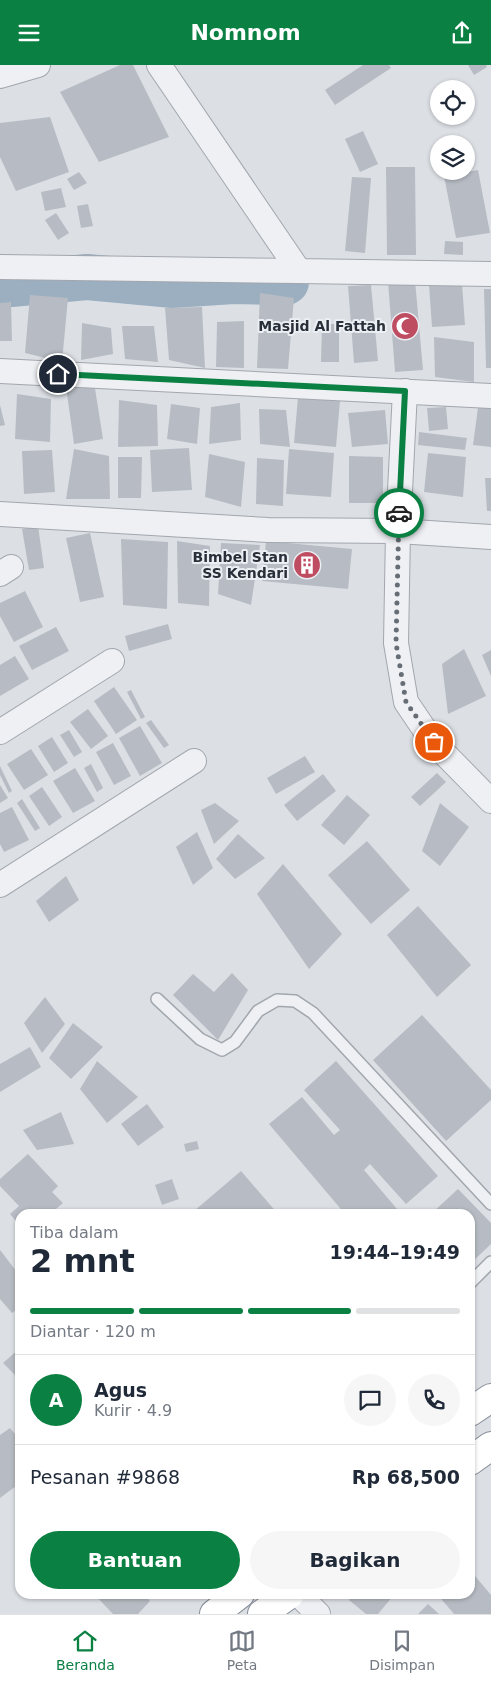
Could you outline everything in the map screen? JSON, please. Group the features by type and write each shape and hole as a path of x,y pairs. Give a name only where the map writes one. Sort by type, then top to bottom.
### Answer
{"highway":[{"path":"475,1409 491,1398"},
{"path":"475,1457 491,1446"},
{"path":"214,1614 234,1599"},
{"path":"262,1614 283,1599"}],"street":[{"path":"0,76 38,65"},
{"path":"159,65 299,271"},
{"path":"0,267 491,274"},
{"path":"0,371 491,396"},
{"path":"405,391 398,531 396,643 406,702 434,742 491,801"},
{"path":"0,515 268,530 398,531 491,537"},
{"path":"0,732 112,661"},
{"path":"0,885 194,761"},
{"path":"303,1599 318,1614"}],"lane":[{"path":"157,999 200,1039 222,1050 235,1042 258,1011 277,1000 294,1001 313,1013 491,1204"},
{"path":"475,1278 491,1262"}],"building":[{"path":"120,65 133,65 169,137 99,162 60,92"},
{"path":"363,65 389,65 391,68 335,105 325,90"},
{"path":"468,65 486,65 487,67 474,75"},
{"path":"50,117 69,172 16,191 0,157 0,123"},
{"path":"363,131 378,164 360,172 345,139"},
{"path":"386,167 415,167 416,255 387,255"},
{"path":"478,170 490,233 456,238 445,180 475,180 475,171"},
{"path":"79,172 87,183 74,190 67,179"},
{"path":"352,177 371,178 365,253 345,251"},
{"path":"61,188 66,207 45,211 41,192"},
{"path":"88,204 93,226 81,228 77,206"},
{"path":"56,213 69,233 58,240 45,220"},
{"path":"445,241 463,242 463,255 444,254"},
{"name":"Masjid Al Fattah","path":"415,280 423,370 395,372 388,282"},
{"path":"462,284 465,325 432,327 429,285"},
{"path":"371,285 378,361 354,363 348,286"},
{"path":"484,289 491,289 491,368 486,368"},
{"path":"260,293 294,298 288,369 257,368"},
{"path":"30,295 68,298 62,362 25,353"},
{"path":"11,302 12,341 0,341 0,303"},
{"path":"202,307 205,368 169,360 165,308"},
{"path":"244,321 244,368 216,367 217,322"},
{"path":"82,323 111,328 113,354 81,360"},
{"path":"322,324 339,324 339,362 321,362"},
{"path":"122,326 154,326 158,362 125,359"},
{"path":"434,337 474,342 474,382 435,377"},
{"path":"94,382 103,439 74,444 66,387"},
{"path":"17,394 51,399 50,442 15,439"},
{"path":"298,397 340,401 336,447 294,443"},
{"path":"119,400 157,405 158,446 118,447"},
{"path":"479,400 491,401 491,447 473,445"},
{"path":"240,403 241,440 209,444 211,407"},
{"path":"171,404 200,408 197,444 167,439"},
{"path":"0,405 5,425 0,426"},
{"path":"446,407 448,429 429,431 427,408"},
{"path":"259,409 286,410 290,447 260,444"},
{"path":"385,410 388,444 352,447 348,413"},
{"path":"419,432 467,438 465,450 418,445"},
{"path":"189,448 192,490 152,492 150,450"},
{"path":"74,449 109,456 110,499 66,499"},
{"path":"289,449 334,453 331,497 286,494"},
{"path":"52,450 55,492 24,494 22,451"},
{"path":"428,453 466,457 463,497 424,492"},
{"path":"209,454 245,462 241,507 205,497"},
{"path":"349,456 383,457 383,503 349,503"},
{"path":"118,457 142,457 141,498 118,498"},
{"path":"257,458 284,460 283,506 256,504"},
{"path":"485,478 491,478 491,511 487,511"},
{"path":"38,526 44,568 29,570 22,529"},
{"path":"90,533 104,597 80,602 66,538"},
{"path":"121,539 168,542 167,609 123,605"},
{"path":"177,541 210,546 209,606 178,603"},
{"name":"Bimbel Stan SS Kendari","path":"266,541 352,549 348,589 262,581"},
{"path":"221,543 260,545 251,605 218,594"},
{"path":"25,591 43,627 14,642 0,616 0,603"},
{"path":"168,624 172,639 129,651 125,636"},
{"path":"56,627 69,651 32,670 19,646"},
{"path":"464,649 486,696 448,714 442,664"},
{"path":"491,650 491,676 482,655"},
{"path":"15,656 29,679 0,696 0,665"},
{"path":"114,687 137,720 116,734 94,701"},
{"path":"131,690 145,717 141,719 127,692"},
{"path":"88,709 108,736 91,749 70,722"},
{"path":"151,720 169,745 164,748 146,723"},
{"path":"140,726 162,763 140,776 119,738"},
{"path":"69,730 82,752 74,757 60,735"},
{"path":"52,737 68,763 54,772 38,746"},
{"path":"113,743 131,776 114,785 96,752"},
{"path":"31,749 48,775 24,790 7,764"},
{"path":"305,756 315,772 276,794 267,778"},
{"path":"91,764 103,788 97,792 84,768"},
{"path":"0,766 12,791 9,793 0,775"},
{"path":"75,768 95,801 73,813 53,781"},
{"path":"437,773 446,782 420,806 411,797"},
{"path":"323,774 336,791 297,821 284,805"},
{"path":"0,785 8,798 0,803"},
{"path":"42,787 62,817 49,826 29,796"},
{"path":"347,795 370,815 344,845 321,825"},
{"path":"22,799 40,828 35,831 17,803"},
{"path":"215,803 239,821 214,844 201,810"},
{"path":"440,803 469,827 440,866 422,851"},
{"path":"12,807 29,840 4,852 0,844 0,813"},
{"path":"197,832 213,868 193,885 176,847"},
{"path":"238,834 265,858 235,879 216,859"},
{"path":"367,841 410,890 371,924 328,875"},
{"path":"283,864 342,934 309,969 257,894"},
{"path":"66,876 79,900 49,922 36,901"},
{"path":"418,906 471,965 437,997 387,935"},
{"path":"232,973 248,990 218,1040 173,995 193,974 214,992"},
{"path":"45,997 65,1024 42,1053 24,1023"},
{"path":"422,1015 491,1090 491,1100 446,1141 373,1060"},
{"path":"73,1023 103,1047 71,1079 49,1058"},
{"path":"30,1047 41,1067 0,1092 0,1064"},
{"path":"97,1061 138,1097 107,1123 80,1089"},
{"path":"336,1061 438,1176 406,1204 370,1164 364,1170 397,1209 341,1209 269,1124 302,1097 334,1135 340,1130 304,1090"},
{"path":"147,1104 164,1127 138,1146 121,1124"},
{"path":"61,1112 74,1144 37,1150 23,1130"},
{"path":"197,1141 199,1149 186,1152 184,1144"},
{"path":"28,1154 58,1186 52,1192 63,1203 56,1209 16,1209 19,1206 0,1186 0,1179"},
{"path":"241,1171 274,1209 196,1209"},
{"path":"172,1179 179,1199 162,1205 155,1185"},
{"path":"458,1189 491,1223 491,1244 475,1259 475,1209 436,1209"},
{"path":"15,1210 15,1220 10,1214"},
{"path":"0,1250 15,1270 15,1311 12,1313 0,1299"},
{"path":"15,1352 15,1375 3,1363"},
{"path":"10,1428 15,1434 15,1487 0,1498 0,1435"},
{"path":"475,1576 491,1595 491,1614 454,1614 441,1599 475,1599"},
{"path":"99,1599 148,1599 150,1601 138,1614 113,1614"},
{"path":"390,1599 378,1614 366,1614 349,1600"},
{"path":"428,1604 439,1614 418,1614"}],"waterway":[{"path":"0,285 87,277 173,285 233,281 286,282"}],"way so far":[{"path":"399,513 396,643 406,702 434,742"}],"place":[{"name":"Masjid Al Fattah","path":"405,326"},
{"name":"Bimbel Stan SS Kendari","path":"307,565"}],"route":[{"path":"58,374 405,391 399,513"}]}
